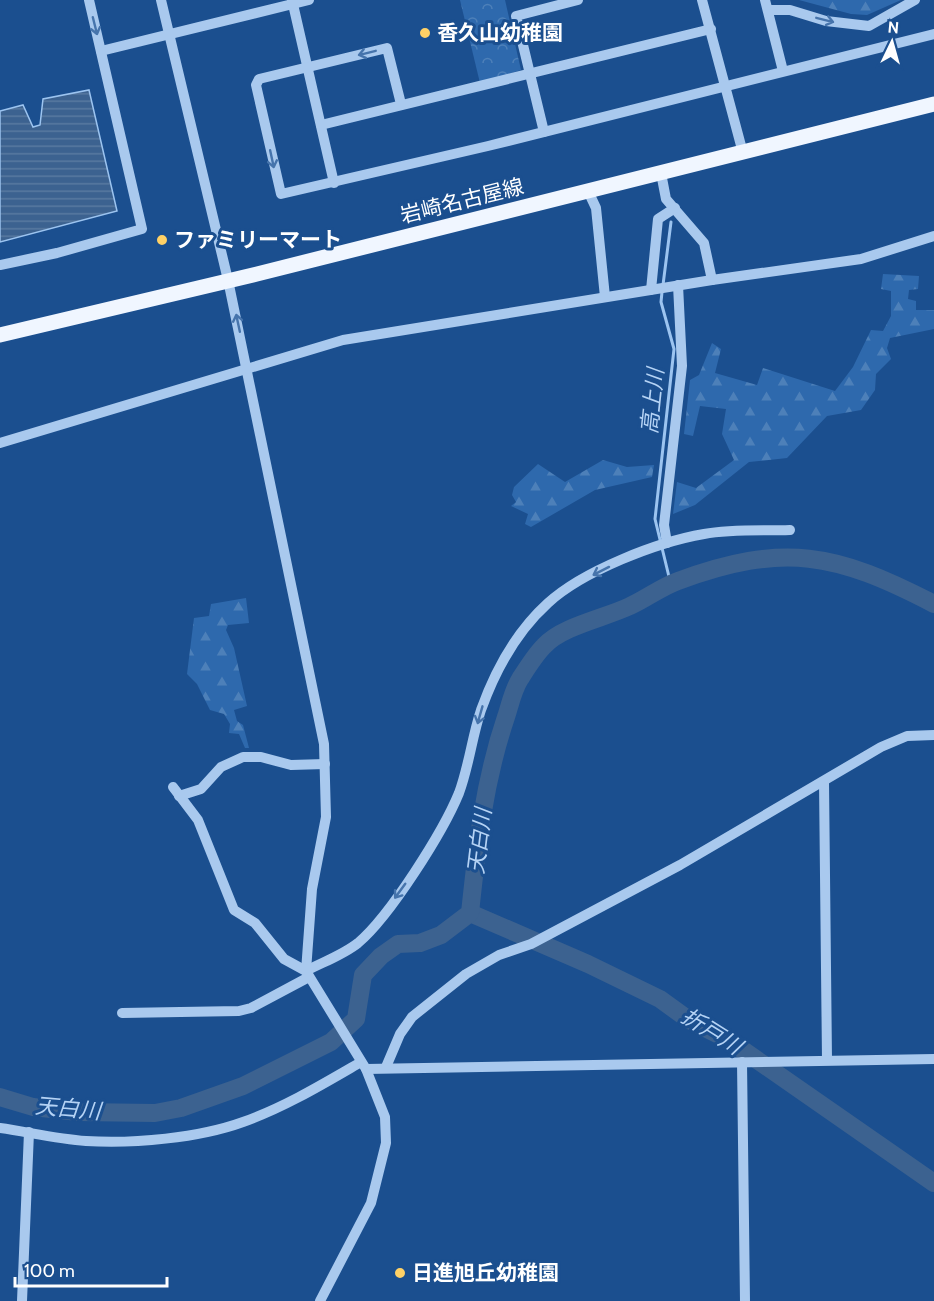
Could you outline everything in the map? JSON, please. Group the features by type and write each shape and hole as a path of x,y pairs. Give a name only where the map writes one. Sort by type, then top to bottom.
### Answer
{"main road":[{"name":"岩崎名古屋線","path":"0,335 934,104"}],"street":[{"path":"0,265 57,253 142,229 89,0"},
{"path":"161,0 247,366 324,744 326,817 312,889 307,974"},
{"path":"101,51 292,2 309,0"},
{"path":"544,132 516,16 578,0"},
{"path":"702,0 743,153"},
{"path":"783,71 767,5 826,21 869,26 915,0"},
{"path":"292,2 334,183"},
{"path":"321,125 711,29"},
{"path":"401,104 387,48 258,79 256,82 281,194 287,195 934,34"},
{"path":"662,173 666,198 704,243 712,280"},
{"path":"588,191 596,208 605,297"},
{"path":"662,544 682,366 663,288 658,219 675,208"},
{"path":"0,443 247,366 343,340 712,280 861,259 934,236"},
{"path":"122,1013 239,1011 251,1008 356,944 369,932 416,868 451,811 459,791 481,711 491,687 510,648 533,618 549,602 601,570 662,544 708,533 790,530"},
{"path":"386,1067 400,1034 412,1017 466,974 499,955 531,944 680,865 892,742 908,736 934,735"},
{"path":"320,1301 370,1203 384,1156 385,1117 364,1066 307,974 284,959 255,923 234,910 198,820 176,791 201,789 221,767 243,757 261,757 291,765 325,764"},
{"path":"824,782 827,1060"},
{"path":"0,1128 85,1141 114,1141 213,1131 244,1121 364,1066 934,1059"},
{"path":"742,1062 745,1301"},
{"path":"22,1301 29,1132"}],"green space":[{"path":"460,0 505,0 521,70 480,83"},
{"path":"799,0 901,0 867,15 851,14"},
{"path":"883,274 919,276 918,289 909,290 908,299 916,301 916,310 934,310 934,329 890,338 887,348 891,359 876,374 875,390 861,410 827,416 787,458 749,462 695,505 673,514 677,482 696,488 734,460 722,434 726,409 700,406 693,436 684,434 690,380 699,375 712,343 721,349 715,373 757,385 763,368 835,391 853,367 871,330 883,331 891,316 891,291 881,289"},
{"path":"603,460 627,467 654,465 652,477 595,490 531,527 525,524 528,514 511,506 516,502 512,495 514,487 538,464 565,482"},
{"path":"246,598 249,623 228,625 226,630 234,648 247,706 234,710 237,721 243,725 249,748 245,748 239,734 229,733 230,724 224,714 210,710 197,684 187,674 194,618 209,616 211,604"}],"shaded area":[{"path":"89,90 117,211 0,242 0,111 23,105 33,127 40,125 43,99"}],"waterway":[{"name":"高上川","path":"663,285 671,222"},
{"name":"高上川","path":"662,292 661,302 674,349 655,519 671,585"},
{"name":"天白川","path":"0,1097 33,1107 78,1112 155,1113 181,1108 243,1086 331,1042 356,1019 363,975 381,956 398,944 420,943 441,935 470,913 487,790 498,741 515,688 537,653 562,633 630,606 678,581 749,561 780,558 809,559 838,564 868,573 934,604"},
{"name":"折戸川","path":"470,913 588,964 660,999 689,1020 727,1039 934,1183"}],"place":[{"name":"香久山幼稚園","path":"425,33"},
{"name":"ファミリーマート","path":"162,240"},
{"name":"日進旭丘幼稚園","path":"400,1273"}]}
